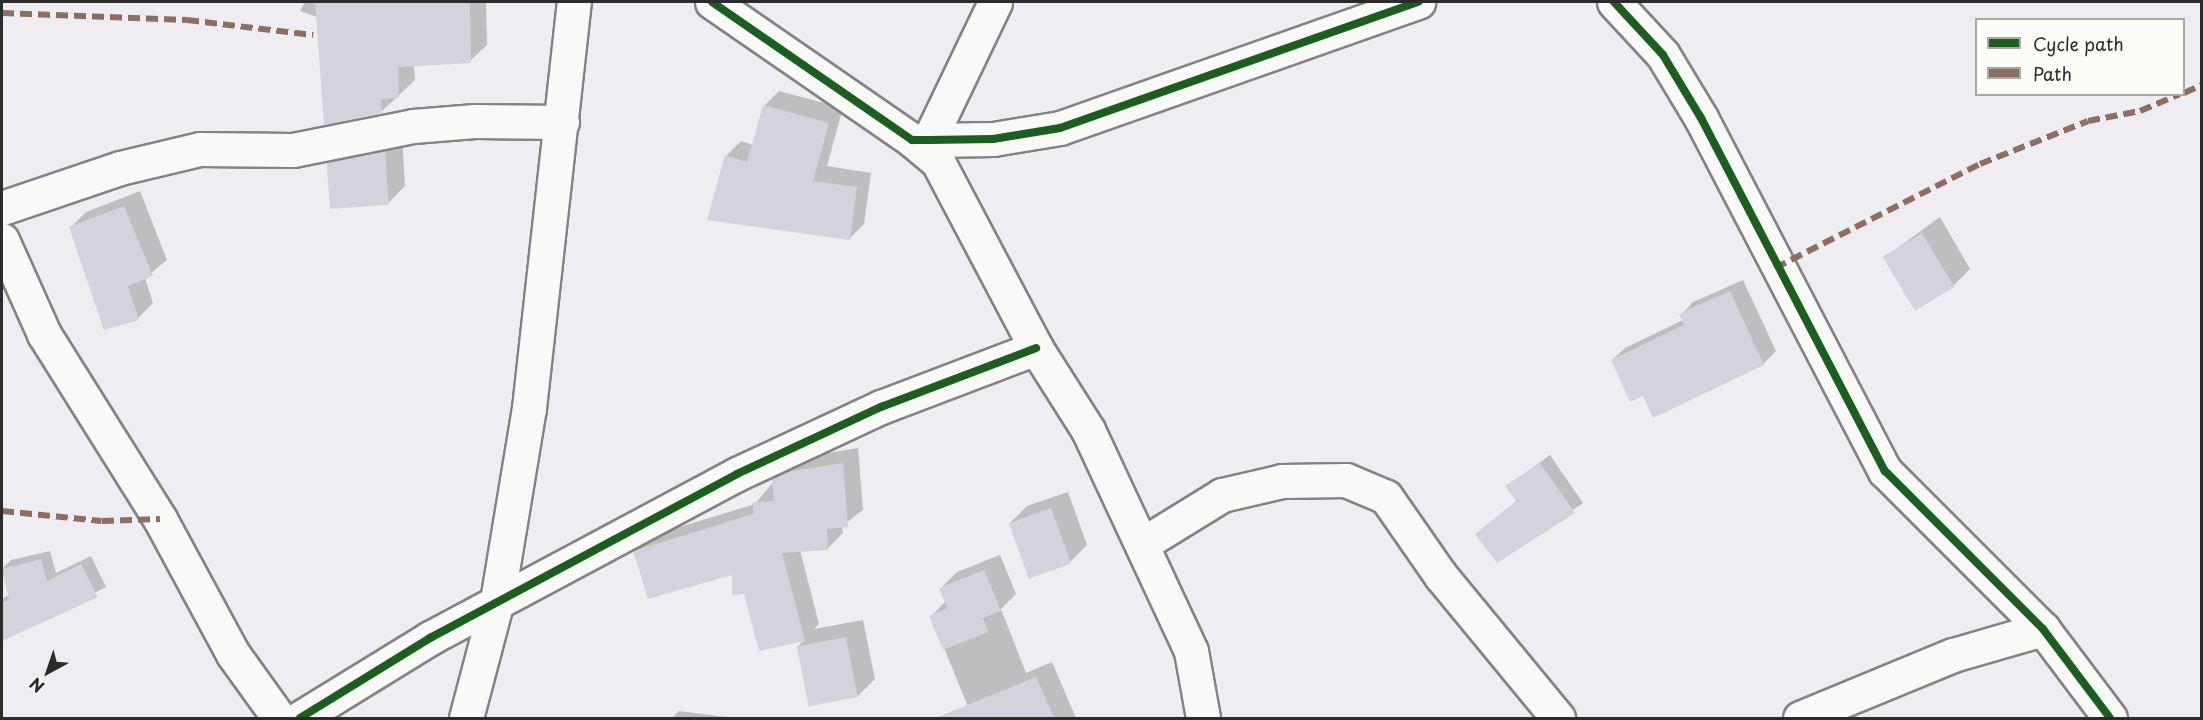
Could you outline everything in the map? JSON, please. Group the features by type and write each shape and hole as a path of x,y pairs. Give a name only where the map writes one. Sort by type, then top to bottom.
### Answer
{"street":[{"path":"466,718 496,601 529,408 574,2"},
{"path":"711,2 920,140 938,162 1036,348 1088,430 1144,543 1191,651 1203,718"},
{"path":"920,140 995,2"},
{"path":"920,140 993,139 1060,129 1418,2"},
{"path":"1614,2 1664,55 1701,118 1885,471 2043,629 2110,718"},
{"path":"2,208 120,168 200,149 292,150 412,126 475,121 562,122"},
{"path":"2,240 44,334 160,519 233,654 279,718"},
{"path":"300,718 496,601 831,429 1036,348"},
{"path":"1144,543 1222,495 1282,481 1356,484 1386,497 1441,576 1558,718"},
{"path":"1800,718 1953,655 2043,629"}],"building":[{"path":"315,2 470,2 471,63 398,67 399,98 381,99 382,113 324,125"},
{"path":"763,105 829,123 813,181 857,187 850,240 707,220 725,155 747,162"},
{"path":"385,151 389,205 330,209 326,155"},
{"path":"124,206 153,276 128,286 139,320 104,330 69,227"},
{"path":"1922,233 1954,287 1915,311 1883,257"},
{"path":"1730,291 1764,365 1653,418 1643,396 1630,402 1611,360 1684,325 1679,314"},
{"path":"843,463 848,527 827,529 828,550 782,553 805,641 759,651 744,594 732,595 732,575 648,599 633,551 753,514 753,502 774,501 772,479 785,472"},
{"path":"1540,463 1575,513 1497,563 1475,534 1516,501 1505,486"},
{"path":"1051,508 1071,563 1029,579 1009,523"},
{"path":"41,559 47,581 81,564 98,597 2,641 2,603 9,599 2,569"},
{"path":"984,570 1001,611 983,618 988,632 943,650 929,616 947,608 939,588"},
{"path":"846,637 858,697 809,706 797,647"},
{"path":"1036,677 1054,718 938,718 938,717"}],"marked path":[{"path":"2,13 187,20 313,35"},
{"path":"2185,93 2202,85"},
{"path":"1775,268 1980,164 2088,121 2140,111 2175,96"},
{"path":"2,511 102,521 160,519"}],"cycle path":[{"path":"712,2 912,140 993,139 1060,128 1418,2"},
{"path":"1614,2 1663,55 1701,118 1885,471 2043,629 2110,718"},
{"path":"300,718 430,638 737,474 881,407 1036,348"}]}
